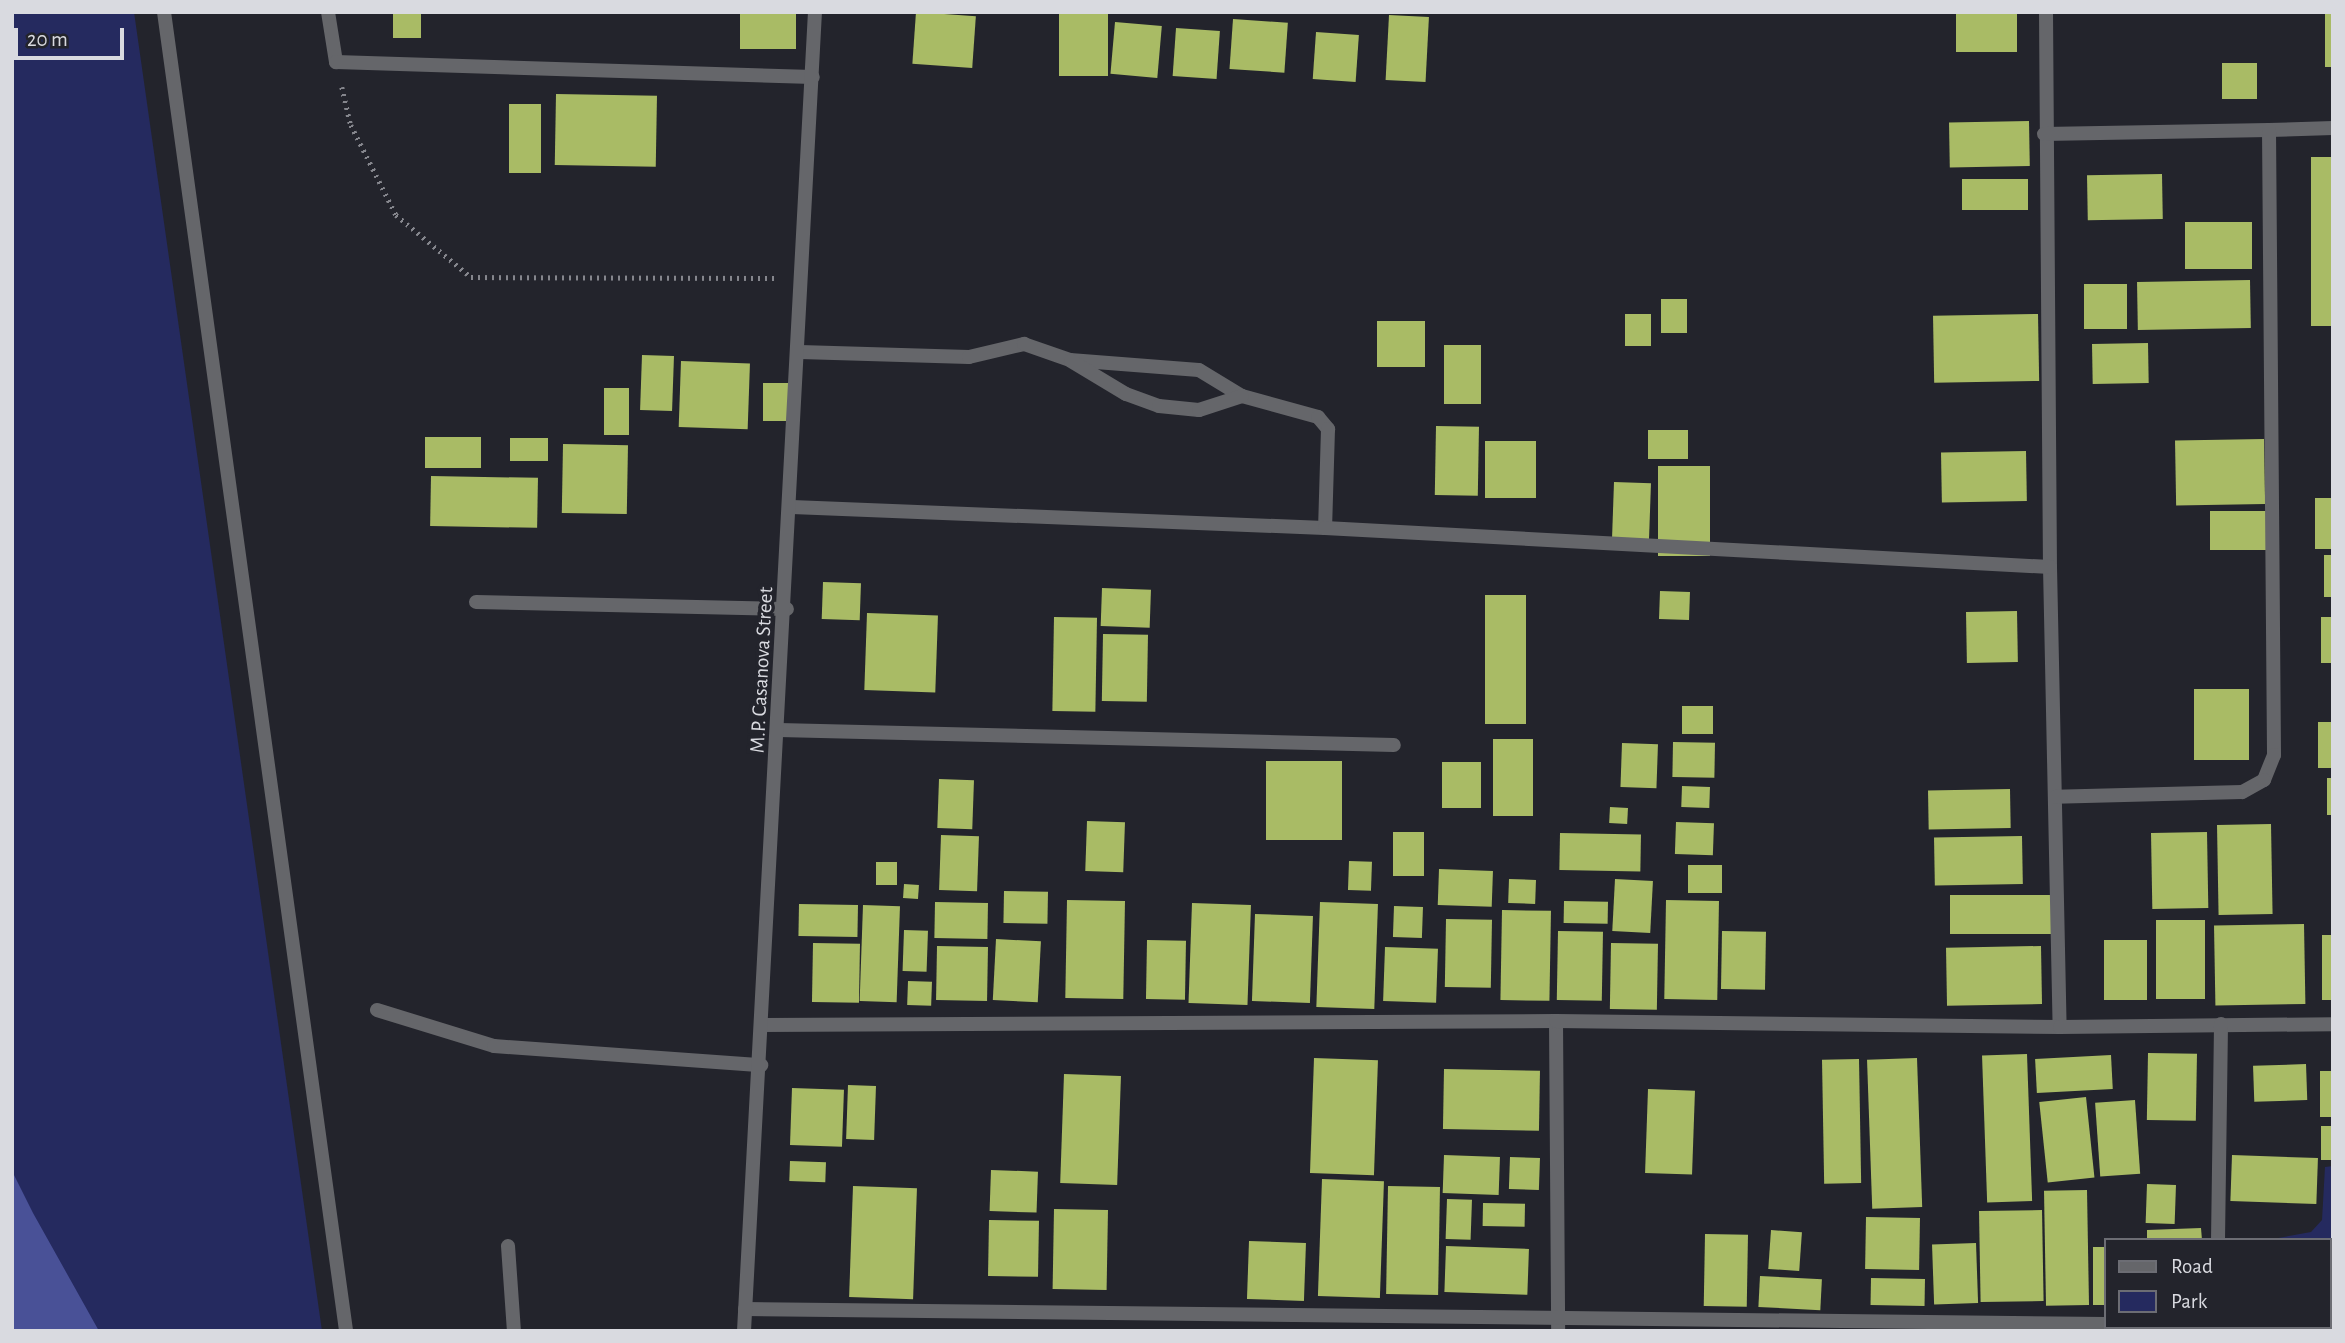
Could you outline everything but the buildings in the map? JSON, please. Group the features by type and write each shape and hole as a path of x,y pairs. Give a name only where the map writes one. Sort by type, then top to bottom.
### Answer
{"street":[{"path":"164,12 346,1331"},
{"path":"328,12 336,62 813,77"},
{"name":"M.P. Casanova Street","path":"744,1331 792,508 816,12"},
{"path":"2046,12 2044,134 2060,1027"},
{"path":"2044,134 2333,128"},
{"path":"2056,797 2242,792 2264,780 2274,755 2269,130"},
{"path":"800,352 969,357 1024,344 1070,360 1126,394 1159,406 1199,410 1242,396"},
{"path":"1070,360 1178,365 1199,370 1242,396 1318,417 1328,429 1325,528"},
{"path":"792,508 1325,528 2050,567"},
{"path":"476,602 786,609"},
{"path":"779,730 1394,745"},
{"path":"377,1010 494,1046 761,1065"},
{"path":"1556,1021 1558,1324"},
{"path":"763,1025 1556,1021 2060,1027 2333,1024"},
{"path":"2218,1238 2221,1024"},
{"path":"508,1246 514,1331"},
{"path":"746,1309 1558,1324 2104,1324"}],"path":[{"path":"336,62 351,125 396,215 471,277 804,278"}],"green space":[{"path":"12,12 134,12 322,1331 12,1331"},
{"path":"2333,1166 2333,1266 2331,1238 2278,1238 2311,1232 2322,1220 2325,1167"}],"shaded area":[{"path":"12,1171 33,1213 99,1331 12,1331"}]}
